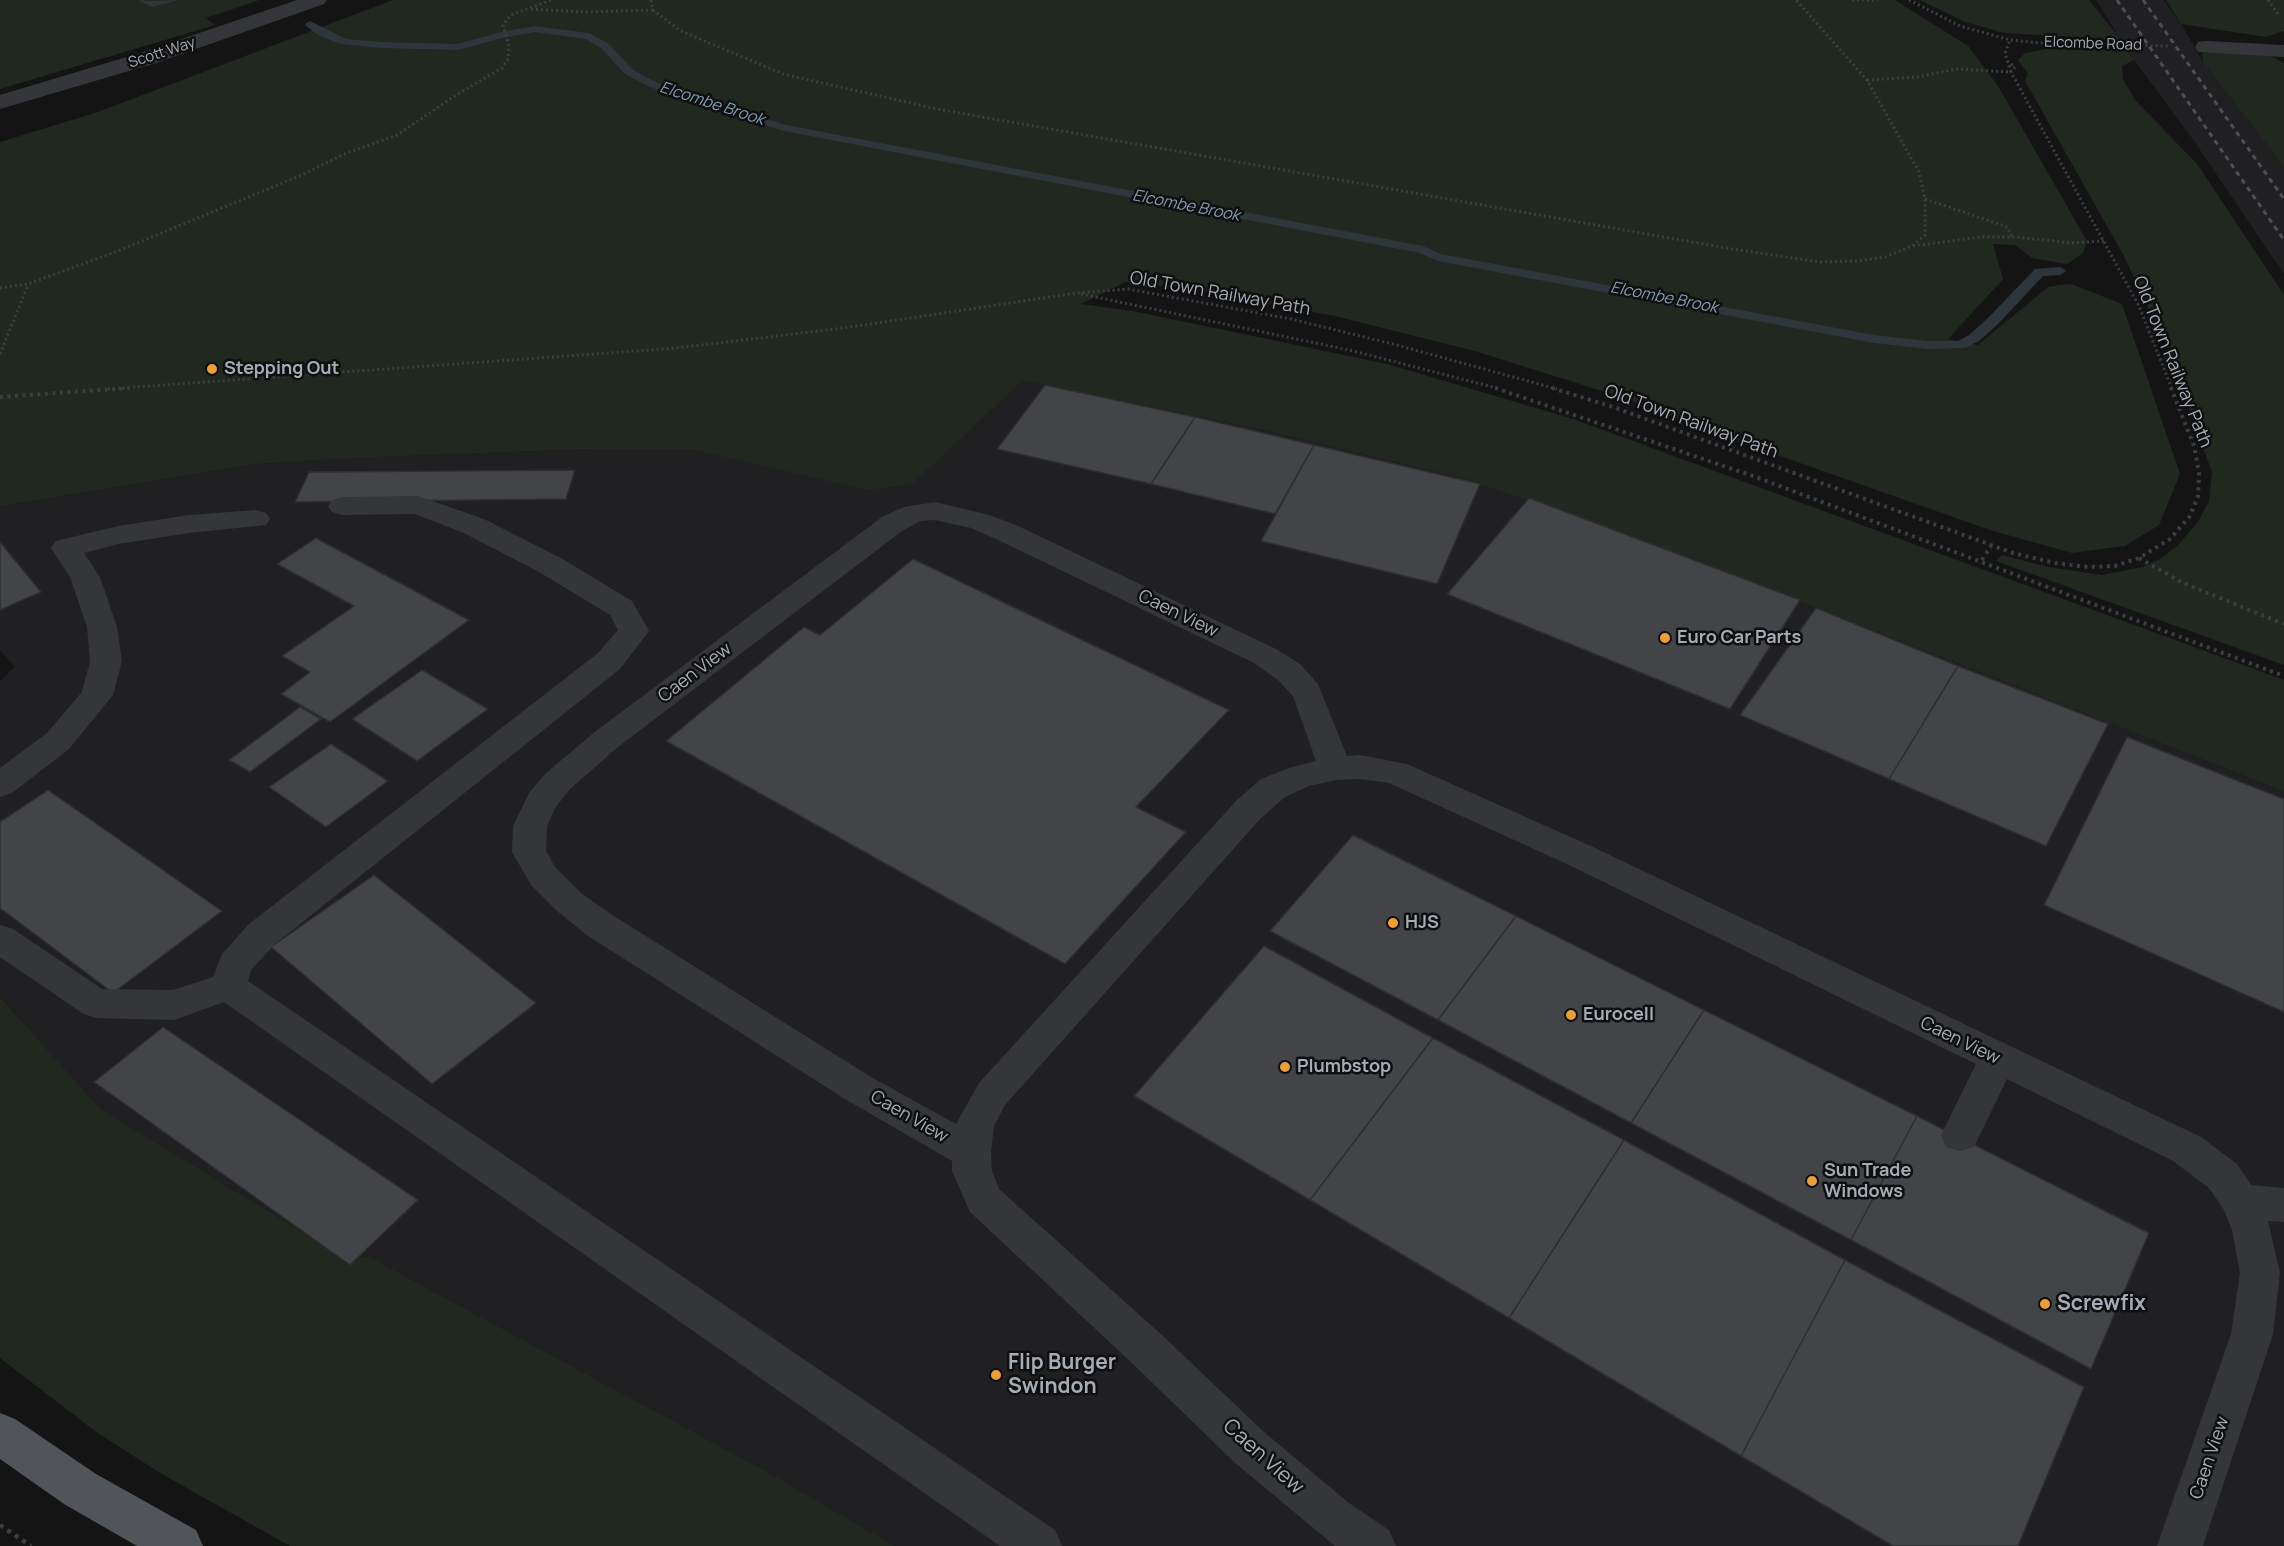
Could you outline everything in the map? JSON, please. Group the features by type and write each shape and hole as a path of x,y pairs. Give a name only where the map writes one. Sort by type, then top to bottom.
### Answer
{"main road":[{"path":"0,1434 80,1489 180,1546"}],"street":[{"name":"Scott Way","path":"2,101 159,54 317,0"},
{"path":"2206,47 2284,51"},
{"path":"228,986 235,964 262,934 609,661 634,631 621,608 550,565 474,526 418,506 342,506"},
{"name":"Caen View","path":"971,1152 858,1088 601,926 569,902 543,876 529,852 530,826 541,802 558,781 607,739 892,525 914,513 935,511 979,520 1265,656 1289,672 1307,692 1335,768"},
{"path":"0,785 58,741 97,695 106,660 102,627 85,577 66,548 118,535 177,526 256,519"},
{"name":"Caen View","path":"1373,1546 1333,1518 1249,1447 1148,1350 984,1200 972,1171 971,1152 975,1124 992,1094 1249,809 1273,788 1301,776 1335,768 1360,767 1395,772 1437,789 1757,940 2187,1149 2223,1176 2240,1201 2252,1230 2260,1273 2252,1334 2180,1546"},
{"path":"0,939 95,1003 174,1005 228,986"},
{"path":"228,986 1039,1546"},
{"path":"1960,1135 1998,1059"},
{"path":"2240,1201 2284,1205"}],"path":[{"path":"0,288 28,284 171,230 302,175 342,155 397,135 456,95 502,68 508,59 509,45 503,25 511,15 551,0"},
{"path":"651,0 653,10"},
{"path":"1796,0 1867,80 1919,172 1925,198 1925,236 1912,246"},
{"path":"1852,0 1878,0"},
{"name":"Elcombe Road","path":"1909,0 1960,26 2010,40 2052,44 2206,47"},
{"path":"2268,0 2279,15"},
{"path":"527,9 584,12 653,10 681,31 783,74 936,110 1556,219 1809,260 1857,261 1885,257 1912,246 1981,237 2012,237 2072,243 2104,241"},
{"name":"Old Town Railway Path","path":"0,397 677,348 851,327 1076,293 1128,289 1291,319 1461,362 1613,407 1991,546 2055,563 2088,567 2115,566 2139,558 2170,539 2190,516 2198,496 2199,473 2194,446 2139,306 2010,72 2015,68 2007,61 2006,54 2010,40"},
{"path":"1867,80 1917,77 1957,69 2010,72"},
{"path":"1925,198 2002,225 2008,228 2012,237"},
{"path":"0,354 28,284"},
{"path":"1076,293 1348,350 1467,379 1600,422 1753,476 1982,560 2284,676"},
{"path":"1982,560 1991,546"},
{"path":"2139,558 2184,583 2284,624"},
{"path":"0,1525 31,1546"}],"shaded area":[{"path":"0,0 259,0 206,18 215,25 0,89"},
{"path":"393,0 1895,0 1968,46 1998,86 2087,241 2083,253 2067,264 2032,258 2015,245 1993,244 2003,279 1948,339 1978,345 2048,287 2071,284 2122,304 2180,474 2159,525 2125,546 2072,553 1990,530 1618,396 1478,352 1335,316 1182,288 1125,282 1081,304 1133,311 1387,364 1573,419 2284,680 2284,791 1685,556 1467,479 1265,430 1023,380 912,484 868,490 690,449 590,449 257,464 0,506 0,407 2,407 0,406 0,142 98,112"},
{"path":"1920,0 2089,0 2121,40 2005,33 1965,22"},
{"path":"2096,0 2163,0 2181,24 2203,62 2284,167 2284,274 2194,141 2127,50"},
{"path":"2166,0 2284,0 2284,31 2266,37 2181,24"},
{"path":"2047,49 2127,50 2134,60 2122,66 2123,79 2135,100 2197,164 2284,295 2284,665 1996,561 2002,555 2048,567 2102,575 2143,567 2162,558 2178,545 2198,522 2209,501 2212,472 2163,339 2124,256 2025,81 2028,74 2018,60 2025,53"},
{"path":"2239,51 2268,55 2284,63 2284,167 2203,62 2202,53"},
{"path":"946,351 1311,403 2284,762 2284,1546 895,1546 766,1471 368,1256 347,1259 101,1109 0,997 0,681 15,667 0,650 0,506 257,464 346,458 590,449"},
{"path":"0,997 101,1109 347,1259 368,1256 766,1471 895,1546 290,1546 160,1473 95,1431 0,1358"}],"building":[{"path":"1045,385 1195,417 1151,484 997,449"},
{"path":"1195,417 1314,445 1275,514 1151,484"},
{"path":"1314,445 1480,484 1437,584 1261,541"},
{"path":"575,470 566,499 295,502 309,472"},
{"name":"Euro Car Parts","path":"1529,498 1800,600 1730,709 1447,594"},
{"path":"316,538 469,620 330,722 281,694 310,672 282,656 354,606 277,564"},
{"path":"0,542 41,592 0,610"},
{"path":"913,559 1229,710 1136,807 1186,832 1065,964 666,741 804,627 820,635"},
{"path":"1816,608 1958,666 1889,779 1740,715"},
{"path":"1958,666 2108,724 2046,846 1889,779"},
{"path":"422,670 488,709 417,761 352,719"},
{"path":"300,707 321,719 250,772 229,760"},
{"path":"2127,737 2284,799 2284,1012 2044,905"},
{"path":"331,744 388,781 326,827 269,787"},
{"path":"48,790 222,911 113,993 0,908 0,822"},
{"name":"HJS","path":"1353,835 1516,916 1438,1020 1270,931"},
{"path":"374,875 536,1003 432,1084 271,947"},
{"name":"Eurocell","path":"1516,916 1704,1010 1631,1123 1438,1020"},
{"name":"Plumbstop","path":"1264,946 1433,1038 1310,1200 1134,1096"},
{"name":"Sun Trade Windows","path":"1704,1010 1917,1116 1851,1240 1631,1123"},
{"path":"163,1027 418,1200 350,1265 94,1082"},
{"path":"1433,1038 1624,1140 1509,1318 1310,1200"},
{"name":"Screwfix","path":"1917,1116 2149,1233 2091,1369 1851,1240"},
{"path":"1624,1140 1845,1260 1741,1456 1509,1318"},
{"path":"1845,1260 2084,1387 2018,1546 1893,1546 1741,1456"}],"waterway":[{"name":"Elcombe Brook","path":"142,0 152,4 174,0"},
{"name":"Elcombe Brook","path":"310,24 322,33 344,42 381,45 458,47 501,35 535,29 589,36 605,46 629,72 648,82 677,95 784,128 1423,250 1438,257 1874,339 1928,345 1960,345 1974,338 1993,321 2039,272 2060,271"}],"railway":[{"path":"2117,0 2284,240"},
{"path":"2143,0 2284,199"}],"place":[{"name":"Stepping Out","path":"212,369"},
{"name":"Euro Car Parts","path":"1665,638"},
{"name":"HJS","path":"1393,923"},
{"name":"Eurocell","path":"1571,1015"},
{"name":"Plumbstop","path":"1285,1067"},
{"name":"Sun Trade Windows","path":"1812,1181"},
{"name":"Screwfix","path":"2045,1304"},
{"name":"Flip Burger Swindon","path":"996,1375"}]}
